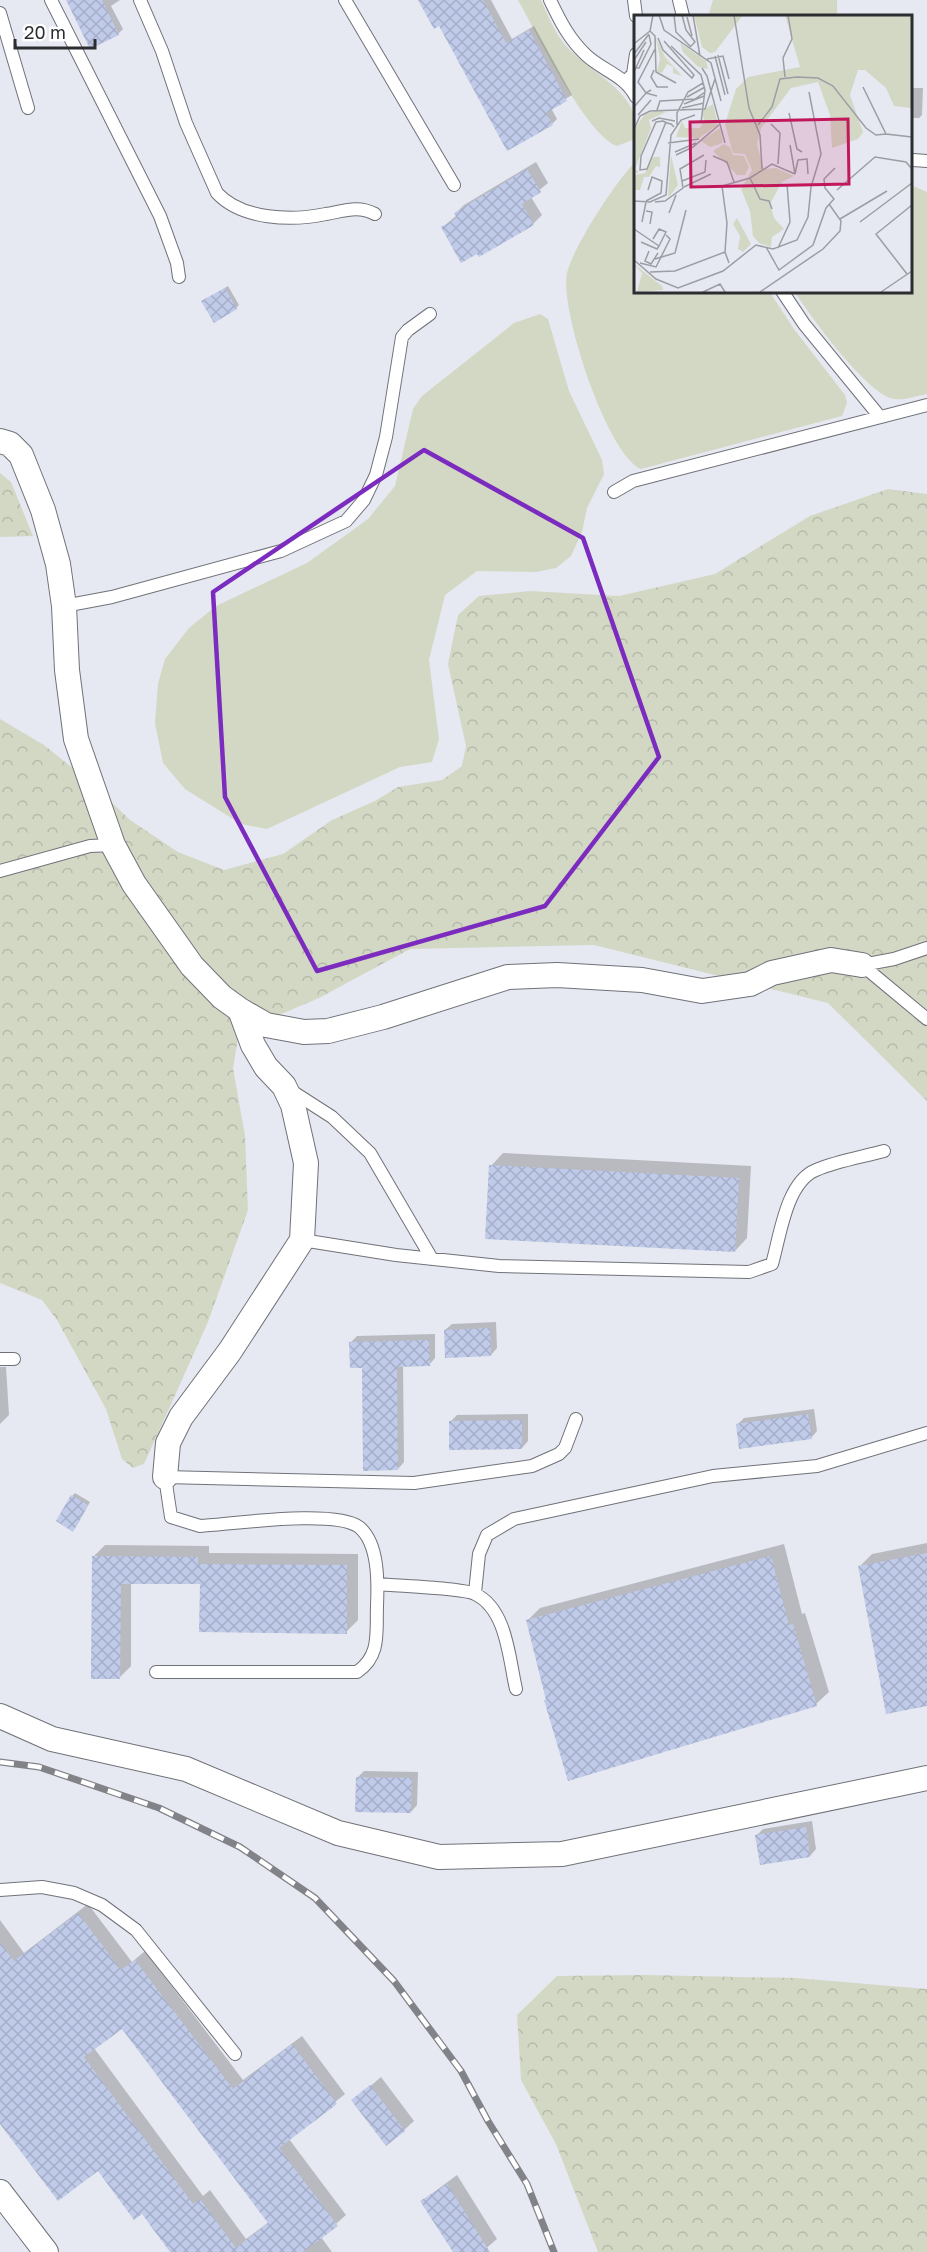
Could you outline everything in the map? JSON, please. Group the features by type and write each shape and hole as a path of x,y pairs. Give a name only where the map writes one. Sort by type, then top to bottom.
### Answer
{"street":[{"path":"0,441 10,444 21,456 31,475 58,564 64,606 67,670 76,739 113,845 134,884 192,966 222,997 240,1010 266,1024 304,1032 328,1031 382,1017 508,976 602,976 642,980 702,991 750,984 772,973 831,960 862,965"},
{"path":"165,1477 168,1443 181,1417 230,1351 302,1239 306,1162 293,1105 284,1086 266,1067 253,1045 240,1010"},
{"path":"0,1716 52,1739 186,1769 338,1833 439,1857 562,1854 927,1778"},
{"path":"0,2192 46,2252"}],"lane":[{"path":"51,0 160,216 177,263 179,277"},
{"path":"140,0 162,51 186,123 217,193 225,201 260,214 282,217 301,218 364,208 375,214"},
{"path":"345,0 454,185"},
{"path":"550,0 568,37 588,57 626,81 634,94"},
{"path":"634,0 636,15"},
{"path":"679,0 683,15"},
{"path":"0,13 28,108"},
{"path":"626,81 633,74 634,67"},
{"path":"913,160 927,161"},
{"path":"783,292 804,324 880,417"},
{"path":"64,606 112,597 281,551 346,521 364,500 376,475 386,437 402,337 430,314"},
{"path":"614,492 633,481 927,405"},
{"path":"0,871 90,846 113,845"},
{"path":"862,965 894,959 927,948"},
{"path":"862,965 927,1019"},
{"path":"284,1086 332,1117 370,1153 432,1258"},
{"path":"302,1239 396,1255 499,1266 748,1272 772,1264 788,1203 801,1181 814,1170 884,1151"},
{"path":"0,1359 14,1359"},
{"path":"156,1672 357,1672 368,1665 375,1653 378,1584 369,1539 358,1526 328,1518 200,1526 183,1523 171,1517 165,1477 414,1483 532,1466 559,1454 565,1448 576,1419"},
{"path":"475,1593 479,1554 488,1535 514,1519 713,1476 817,1466 927,1433"},
{"path":"378,1584 475,1593 491,1607 502,1629 516,1689"},
{"path":"0,1890 42,1887 74,1893 102,1905 136,1930 235,2054"}],"highlighted area":[{"path":"424,450 583,538 659,757 545,906 317,971 225,797 213,592"}],"green space":[{"path":"518,0 541,0 562,41 623,96 634,117 634,139 617,146 605,138 577,103"},
{"path":"713,0 837,0 837,15 708,15"},
{"path":"634,163 634,292 770,292 794,329 845,395 847,403 842,416 641,469 628,458 614,437 588,379 570,316 566,291 567,273 586,231"},
{"path":"912,185 927,192 927,394 895,399 879,391 852,366 795,292 912,292"},
{"path":"540,314 548,319 569,391 602,460 604,474 587,508 582,532 571,556 556,568 536,572 477,571 445,595 429,660 439,739 432,762 400,767 267,829 241,824 185,789 163,763 155,723 158,684 165,659 189,628 216,606 307,563 368,519 395,486 413,409 422,396 514,323"},
{"path":"0,473 11,482 33,536 0,537"},
{"path":"888,489 927,494 927,1101 828,1003 594,945 410,949 319,998 239,1032 233,1068 245,1136 248,1210 208,1322 144,1464 133,1468 122,1459 106,1409 57,1320 42,1300 0,1283 0,719 44,745 95,786 130,820 178,852 224,870 283,854 332,820 375,801 398,787 442,780 462,766 466,746 448,664 458,615 479,596 530,591 619,596 715,574 810,516"},
{"path":"557,1976 795,1978 927,1989 927,2252 598,2252 556,2144 521,2080 517,2015"}],"building":[{"path":"66,0 102,0 119,35 90,49"},
{"path":"418,0 483,0 506,43 529,30 567,101 546,113 553,125 507,151 439,26 434,29"},
{"path":"527,169 541,192 522,204 534,225 479,257 477,254 461,263 441,227 457,218 454,213"},
{"path":"225,288 237,309 214,323 201,301"},
{"path":"489,1165 739,1178 735,1252 485,1239"},
{"path":"490,1328 491,1356 445,1358 444,1330"},
{"path":"429,1340 430,1366 397,1367 398,1470 363,1471 362,1368 350,1368 349,1342"},
{"path":"808,1414 812,1439 739,1449 736,1424"},
{"path":"522,1420 522,1449 449,1450 449,1421"},
{"path":"71,1495 88,1505 73,1532 56,1521"},
{"path":"927,1553 927,1706 886,1714 858,1566"},
{"path":"92,1556 198,1557 198,1564 347,1565 347,1634 199,1632 200,1584 121,1584 120,1679 91,1679"},
{"path":"771,1556 789,1625 793,1624 817,1706 568,1781 544,1700 546,1700 526,1620"},
{"path":"356,1777 412,1778 411,1813 355,1812"},
{"path":"806,1827 810,1857 760,1865 755,1835"},
{"path":"78,1913 121,1970 135,1960 233,2089 292,2044 337,2104 279,2148 338,2226 303,2252 170,2252 142,2214 134,2220 98,2171 58,2201 0,2124 0,1942 14,1961","holes":["122,2029 268,2223 236,2248 200,2199 193,2204 84,2057"]},
{"path":"370,2085 405,2131 386,2146 351,2100"},
{"path":"447,2184 490,2252 453,2252 420,2201"}],"railway":[{"path":"0,1762 39,1767 159,1808 240,1847 315,1898 394,1981 461,2071 488,2121 527,2184 554,2252"}]}
